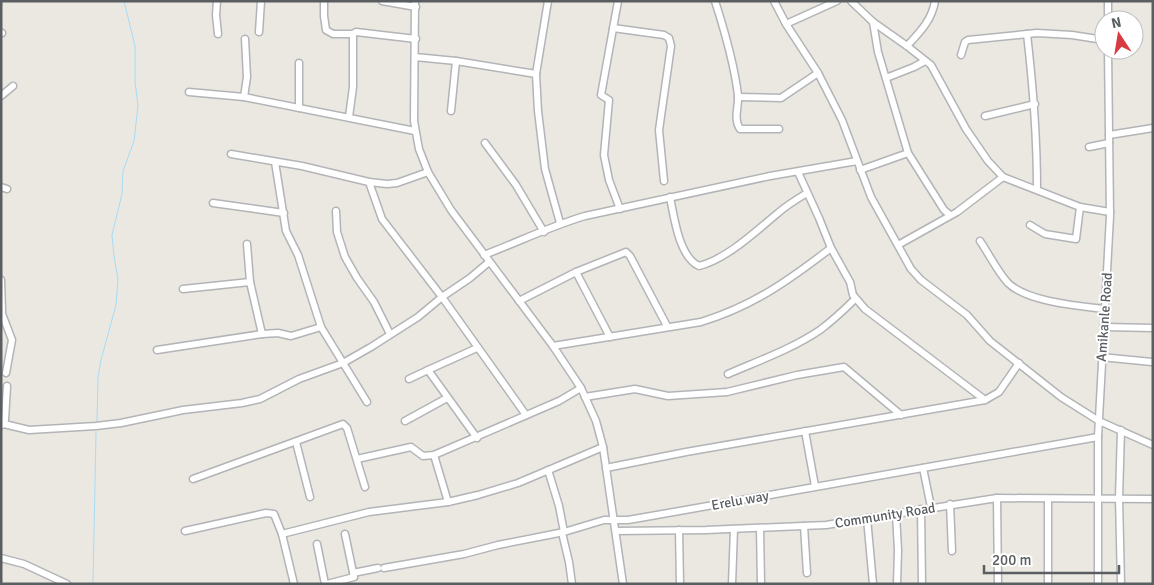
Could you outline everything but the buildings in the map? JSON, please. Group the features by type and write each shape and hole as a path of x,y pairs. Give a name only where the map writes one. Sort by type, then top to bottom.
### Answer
{"street":[{"path":"217,1 218,34"},
{"path":"259,32 261,1"},
{"path":"324,1 326,30 333,34 353,34 356,32 416,39"},
{"path":"382,1 416,4 414,57 415,131 419,149 428,172 451,210 553,346 581,388 596,421 603,447 623,584"},
{"path":"548,1 536,74 545,169 560,223"},
{"path":"618,1 601,95 609,100 604,155 609,180 620,209"},
{"path":"715,1 730,54 738,97 738,126 740,129 779,129"},
{"path":"774,1 786,24 818,73 842,120 871,197 911,268 921,280 968,315 990,341 1061,397 1099,421 1153,445"},
{"path":"786,24 837,1"},
{"path":"851,1 873,22 931,65 976,144 1003,177 1080,207 1110,212"},
{"path":"907,46 925,26 934,8 935,1"},
{"path":"873,22 878,52 908,153 944,210 950,216"},
{"path":"613,28 664,35 669,38 671,46 659,130 664,181"},
{"path":"349,117 353,87 353,34"},
{"path":"961,55 965,42 968,40 1027,34 1055,34 1094,39"},
{"path":"1027,34 1035,104 1037,189"},
{"path":"244,97 247,77 245,39"},
{"path":"414,57 456,61 536,74"},
{"path":"886,78 914,67 925,60"},
{"name":"Amikanle Road","path":"1098,584 1098,437 1110,212 1108,60"},
{"path":"451,111 456,61"},
{"path":"299,63 299,108"},
{"path":"738,97 782,98 818,73"},
{"path":"1,96 13,86"},
{"path":"189,92 244,97 415,131"},
{"path":"985,116 1035,104"},
{"path":"1109,135 1153,128"},
{"path":"485,143 516,185 544,232"},
{"path":"1089,147 1109,143"},
{"path":"860,170 908,153"},
{"path":"231,154 302,166 369,182 387,184 397,183 428,172"},
{"path":"484,255 544,232 560,223 770,176 857,161"},
{"path":"274,162 286,231 298,255 321,327 366,402"},
{"path":"798,172 831,248 848,278 856,300 865,309 985,400"},
{"path":"898,245 950,216 1003,177"},
{"path":"369,182 382,219 442,297 526,416"},
{"path":"670,198 678,238 691,261 699,266 713,261 750,238 778,213 807,194"},
{"path":"214,203 284,213"},
{"path":"1030,224 1045,234 1076,239 1080,207"},
{"path":"336,211 338,232 345,257 374,302 390,334"},
{"path":"980,241 1007,282 1016,288 1047,301 1105,309"},
{"path":"247,244 250,282 262,334"},
{"path":"553,346 700,322 741,308 790,279 831,248"},
{"path":"519,301 576,272 627,252 667,326"},
{"path":"7,386 3,425 29,430 121,423 183,410 251,402 268,396 308,376 343,363 418,317 489,262"},
{"path":"576,272 610,337"},
{"path":"1,280 2,311 12,340 6,373"},
{"path":"183,289 250,282"},
{"path":"728,374 780,352 807,338 820,330 856,300"},
{"path":"157,350 262,334 278,333 291,336 321,327"},
{"path":"1104,327 1153,328"},
{"path":"409,379 477,348"},
{"path":"1101,357 1152,362"},
{"path":"606,468 985,400 994,396 1003,388 1019,363"},
{"path":"585,397 636,389 668,396 720,393 797,375 844,367 901,415"},
{"path":"428,370 477,438"},
{"path":"357,459 408,447 413,448 423,456 434,455 559,401 581,388"},
{"path":"405,421 447,398"},
{"path":"193,479 343,424 347,428 365,487"},
{"path":"1121,430 1119,498 1121,584"},
{"path":"805,431 815,486"},
{"name":"Erelu way","path":"326,584 354,577 353,573 464,554 492,546 564,535 596,522 652,516 1098,437"},
{"path":"296,442 310,497"},
{"path":"282,534 369,512 448,502 518,483 603,447"},
{"path":"434,455 448,502"},
{"path":"924,468 931,507"},
{"path":"548,470 557,497 572,584"},
{"path":"997,498 998,584"},
{"name":"Community Road","path":"616,531 760,528 835,524 931,507 997,498 1153,499"},
{"path":"1048,499 1048,584"},
{"path":"950,504 952,552"},
{"path":"921,509 922,584"},
{"path":"185,531 266,513 274,514 282,534 294,584"},
{"path":"896,514 897,584"},
{"path":"867,518 873,584"},
{"path":"804,526 807,573"},
{"path":"732,584 734,528"},
{"path":"760,528 761,584"},
{"path":"680,530 680,584"},
{"path":"345,534 353,573"},
{"path":"317,544 326,584"},
{"path":"1,558 24,564 67,584"}],"waterway":[{"path":"97,421 98,377 116,305 118,279 112,235 122,194 123,171 134,141 138,106 135,81 135,46 124,1"},
{"path":"93,584 96,432"}]}
